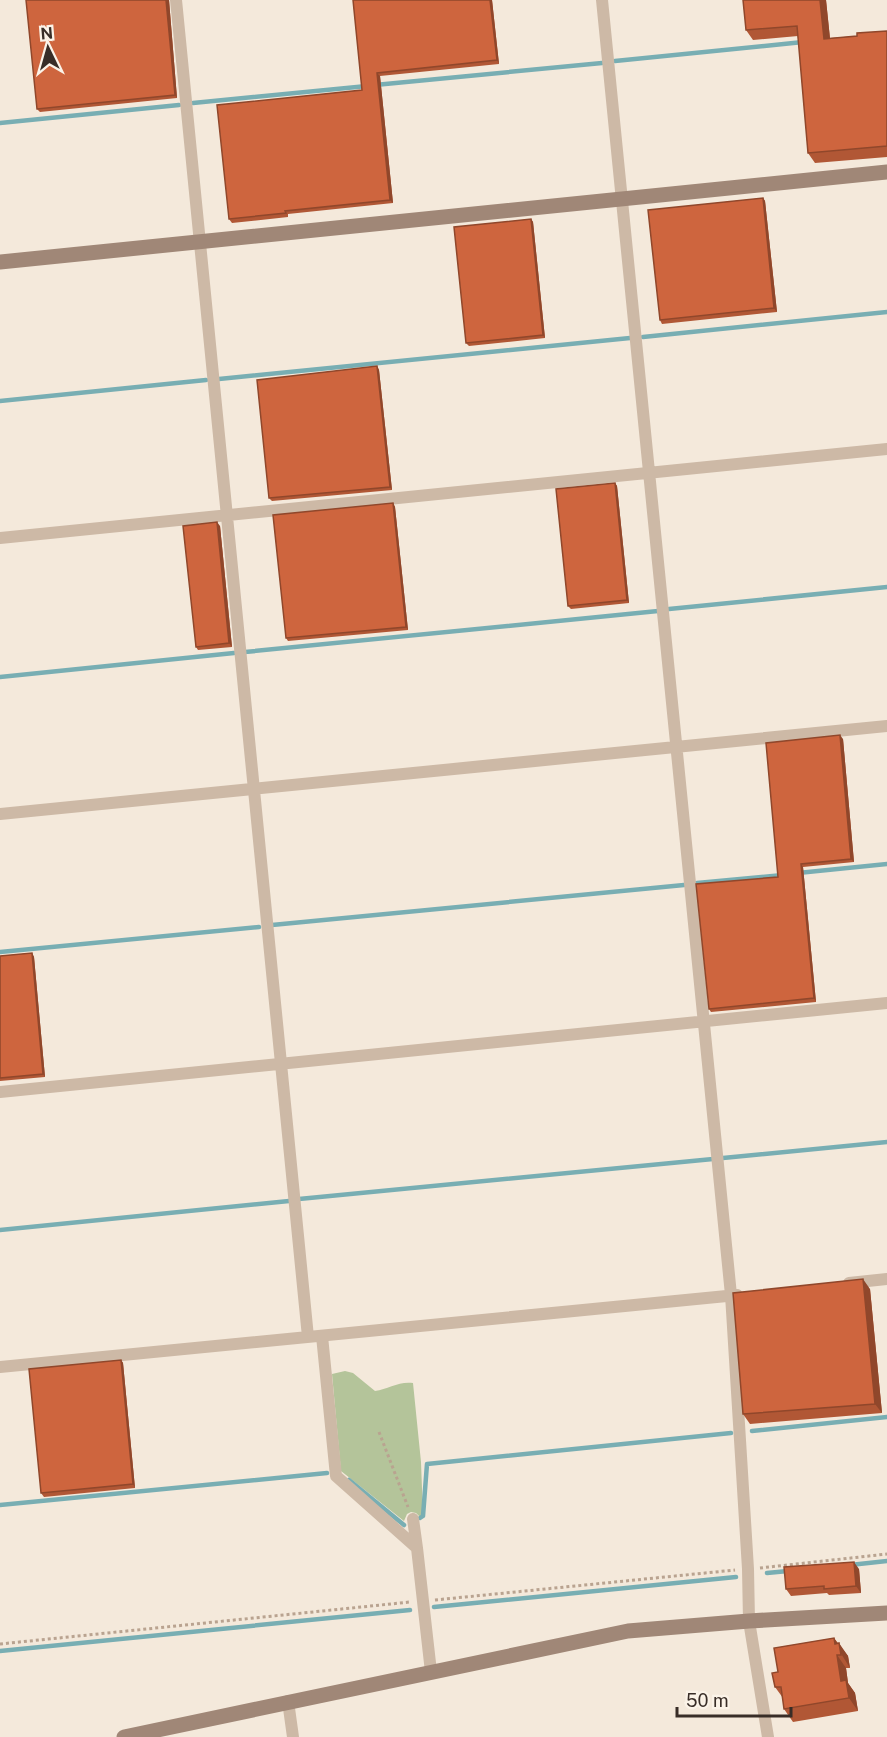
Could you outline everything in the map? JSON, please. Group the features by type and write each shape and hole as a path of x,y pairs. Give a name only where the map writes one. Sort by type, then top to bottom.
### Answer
{"street":[{"path":"176,0 308,1337"},
{"path":"602,0 731,1295 748,1569 749,1621 768,1737"},
{"path":"0,262 887,172"},
{"path":"0,538 887,449"},
{"path":"0,814 887,726"},
{"path":"0,1092 887,1003"},
{"path":"831,1285 887,1279"},
{"path":"0,1367 753,1293"},
{"path":"322,1336 336,1476 417,1548"},
{"path":"414,1519 431,1672"},
{"path":"124,1737 628,1631 887,1613"},
{"path":"288,1701 293,1737"}],"path":[{"path":"379,1432 414,1519"},
{"path":"0,1644 887,1554"}],"green space":[{"path":"345,1371 353,1373 375,1391 403,1383 413,1383 421,1462 423,1516 420,1517 411,1512 407,1514 404,1521 341,1471 332,1374"}],"building":[{"path":"26,0 166,0 175,95 37,109"},
{"path":"353,0 490,0 497,60 377,73 390,200 229,219 217,105 362,90"},
{"path":"743,0 820,0 824,39 887,31 887,146 808,153 797,26 746,30"},
{"path":"763,198 774,308 660,320 648,210"},
{"path":"531,219 543,335 466,343 454,227"},
{"path":"377,366 390,487 269,498 257,380"},
{"path":"615,483 627,600 568,606 556,489"},
{"path":"393,503 406,627 286,638 273,515"},
{"path":"217,522 229,643 196,647 183,526"},
{"path":"840,735 851,859 801,864 814,998 709,1009 696,884 778,877 766,743"},
{"path":"32,953 43,1074 0,1078 0,956"},
{"path":"863,1279 875,1404 743,1414 733,1293"},
{"path":"121,1360 133,1484 41,1493 29,1369"},
{"path":"854,1562 856,1586 786,1589 784,1567"},
{"path":"834,1638 835,1644 839,1643 841,1655 837,1655 841,1681 846,1680 849,1698 784,1709 781,1687 775,1687 772,1673 778,1672 774,1648"}],"waterway":[{"path":"615,61 803,42"},
{"path":"375,85 602,63"},
{"path":"193,103 367,86"},
{"path":"0,123 179,105"},
{"path":"643,337 887,312"},
{"path":"219,379 630,338"},
{"path":"0,401 206,380"},
{"path":"669,609 887,587"},
{"path":"245,652 658,611"},
{"path":"0,677 234,653"},
{"path":"798,873 887,864"},
{"path":"697,883 783,875"},
{"path":"272,925 684,885"},
{"path":"0,952 259,927"},
{"path":"723,1158 887,1142"},
{"path":"299,1199 713,1159"},
{"path":"0,1230 289,1201"},
{"path":"752,1431 887,1417"},
{"path":"420,1518 423,1516 427,1464 731,1433"},
{"path":"0,1505 327,1473"},
{"path":"349,1480 404,1525"},
{"path":"850,1565 887,1561"},
{"path":"767,1573 788,1571"},
{"path":"434,1607 736,1577"},
{"path":"0,1651 410,1610"}]}
